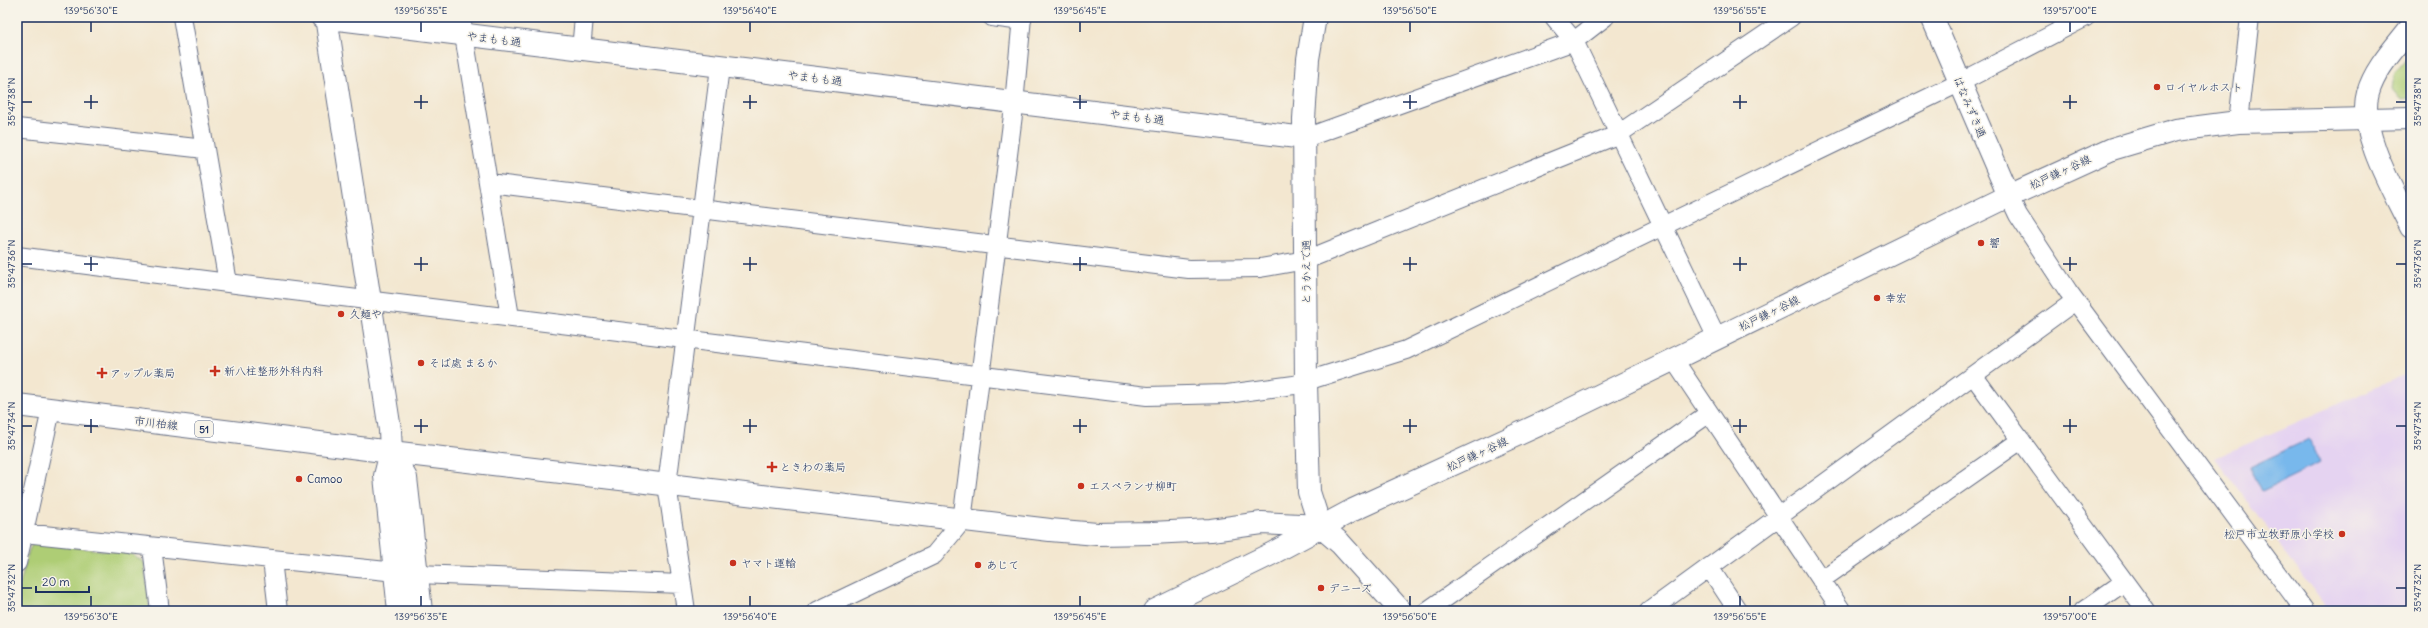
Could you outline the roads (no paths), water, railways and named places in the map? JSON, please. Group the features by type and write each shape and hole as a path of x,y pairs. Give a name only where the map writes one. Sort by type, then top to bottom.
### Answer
{"street":[{"path":"182,17 228,283"},
{"name":"やまもも通","path":"322,17 461,26 581,50 1304,138"},
{"path":"326,17 390,430 391,452 385,476 399,611"},
{"path":"581,50 584,17"},
{"path":"817,611 934,555 962,521 997,246 1014,103 1022,19 992,17"},
{"name":"とうかえで通","path":"1315,17 1308,59 1304,138 1306,382 1309,492 1320,526"},
{"path":"1554,17 1574,41 1617,135 1717,338"},
{"path":"1304,138 1574,41 1605,17"},
{"path":"489,183 1189,269 1260,268 1306,260 1617,135 1791,17"},
{"name":"はなみずき通","path":"1932,17 1959,83 2009,196"},
{"path":"17,256 1147,396 1227,394 1306,382 1406,350 1959,83 2061,22 2086,17"},
{"path":"2238,122 2250,17"},
{"path":"461,26 489,183 510,317"},
{"path":"2411,27 2380,68 2368,94 2366,118 2382,168 2411,227"},
{"path":"686,611 667,485 720,67"},
{"name":"松戸鎌ヶ谷線","path":"1154,611 1271,554 1320,526 1674,360 2009,196 2112,149 2176,130 2238,122 2411,118"},
{"path":"17,128 205,149"},
{"path":"2009,196 2018,215 2075,300 2305,611"},
{"path":"1649,611 2075,300"},
{"path":"1674,360 1708,414 1779,516 1842,611"},
{"path":"1973,375 2146,611"},
{"name":"市川柏線","path":"17,405 962,521 1097,534 1204,530 1262,523 1320,526"},
{"path":"17,563 51,410"},
{"path":"1427,611 1708,414"},
{"path":"1821,580 2021,440"},
{"path":"391,452 406,478 421,611"},
{"path":"1320,526 1340,543 1400,611"},
{"path":"24,534 396,572"},
{"path":"152,547 160,611"},
{"path":"272,560 278,611"},
{"path":"1709,567 1738,611"},
{"path":"417,574 682,584"},
{"path":"2085,610 2124,582"}],"water":[{"path":"2309,439 2320,463 2262,491 2250,467"}],"place":[{"name":"ロイヤルホスト","path":"2157,87"},
{"name":"響","path":"1981,243"},
{"name":"幸宏","path":"1877,298"},
{"name":"久麺や","path":"341,314"},
{"name":"そば處 まるか","path":"421,363"},
{"name":"新八柱整形外科内科","path":"215,371"},
{"name":"アップル薬局","path":"102,373"},
{"name":"ときわの薬局","path":"772,467"},
{"name":"Camoo","path":"299,479"},
{"name":"エスペランサ柳町","path":"1081,486"},
{"name":"松戸市立牧野原小学校","path":"2342,534"},
{"name":"ヤマト運輸","path":"733,563"},
{"name":"あじて","path":"978,565"},
{"name":"デニーズ","path":"1321,588"}]}
